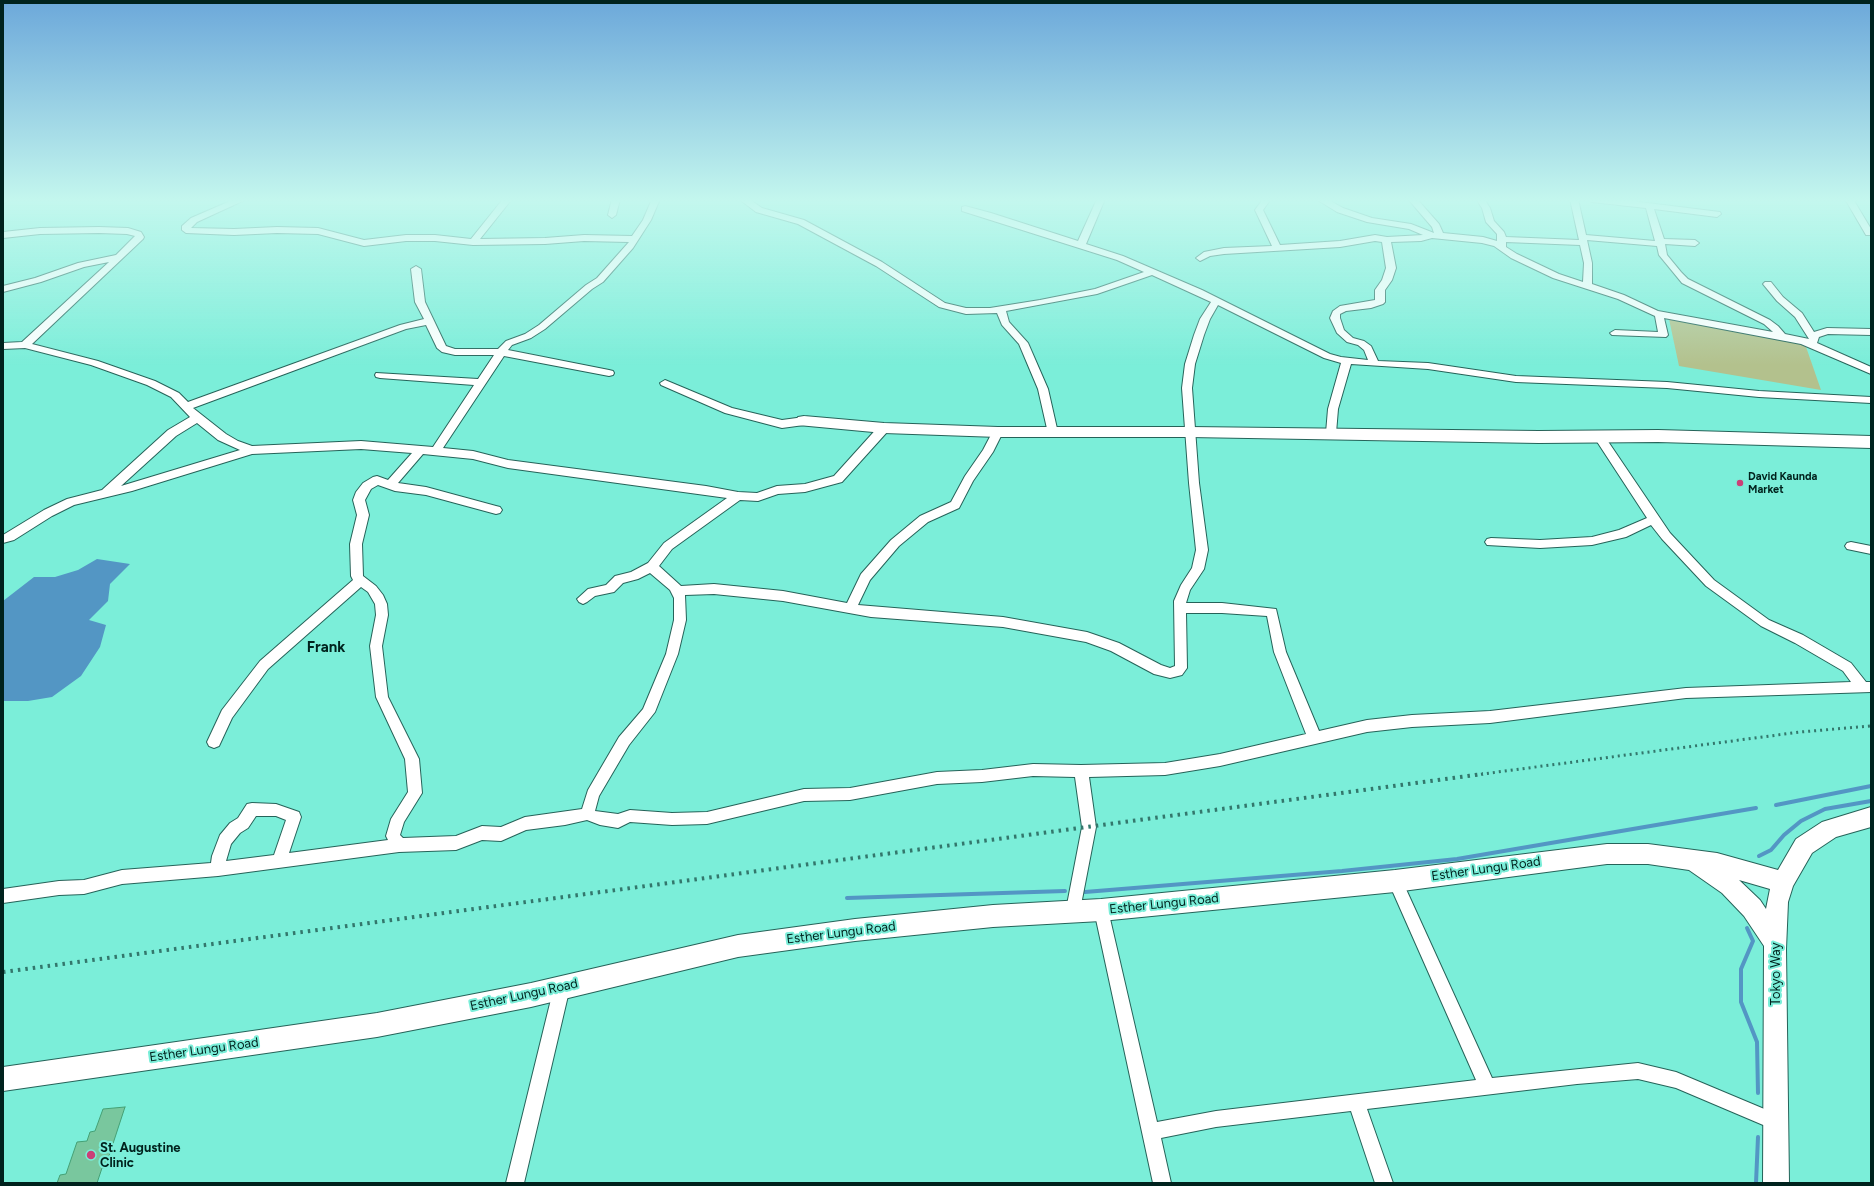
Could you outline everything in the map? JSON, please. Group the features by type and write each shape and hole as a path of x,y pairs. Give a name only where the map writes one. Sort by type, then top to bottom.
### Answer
{"street":[{"path":"25,344 123,254"},
{"path":"436,451 480,382 509,343 528,336 542,327 589,287 600,280 624,254"},
{"path":"861,254 879,264 942,305 966,311 1000,309 1040,303 1097,291 1151,272"},
{"path":"1109,254 1183,285 1327,356 1347,361 1374,364 1428,366 1516,378 1667,385 1759,394 1871,400"},
{"path":"1200,258 1209,254"},
{"path":"1374,364 1368,348 1361,343 1350,340 1340,331 1335,318 1336,313 1343,308 1371,305 1380,302 1380,290 1387,280 1391,268 1388,254"},
{"path":"1516,254 1529,264 1556,276 1587,286 1659,314 1813,341 1871,371"},
{"path":"1586,254 1588,263 1587,286"},
{"path":"1663,254 1685,281 1767,322 1775,328 1781,336"},
{"path":"3,289 38,280 81,265 120,257"},
{"path":"416,269 420,302 442,348 445,350 456,352 501,352 609,373"},
{"path":"1768,284 1780,299 1798,315 1813,341"},
{"path":"678,591 714,589 784,596 850,608 912,616 1003,622 1087,637 1115,647 1158,670 1170,673 1178,671 1181,668 1180,601 1185,588 1198,569 1202,550 1187,388 1190,364 1205,319 1216,301"},
{"path":"1000,309 1005,323 1023,343 1043,388 1053,433"},
{"path":"1615,333 1663,335 1659,314"},
{"path":"186,407 403,327 430,321"},
{"path":"1813,341 1819,332 1871,332"},
{"path":"3,346 25,344 94,363 151,383 175,395 196,418 234,444 252,450"},
{"path":"1331,433 1333,409 1347,361"},
{"path":"380,375 480,382"},
{"path":"665,383 729,411 782,424 804,421 884,428 1053,433 1190,432 1721,437 1871,442"},
{"path":"105,494 172,433 196,418"},
{"path":"3,539 22,530 59,507 252,450 361,445 436,451 472,455 508,464 706,490 738,496 758,496 777,490 805,488 838,479 884,428"},
{"path":"850,608 865,577 896,543 924,519 955,505 969,479 988,452 998,432"},
{"path":"1599,437 1654,520 1687,559 1710,582 1728,597 1765,623 1799,639 1846,667 1867,687"},
{"path":"391,484 420,450"},
{"path":"399,845 393,836 398,819 415,793 412,759 382,697 376,646 382,615 381,604 379,598 372,589 360,581 357,576 356,544 363,515 359,500 367,486 377,480 391,484 395,487 426,491 496,510"},
{"path":"582,599 592,592 610,589 619,579 634,576 652,566 668,546 738,496"},
{"path":"1491,542 1540,544 1592,541 1622,534 1641,524 1654,520"},
{"path":"1851,546 1871,550"},
{"path":"587,814 592,794 624,740 648,712 667,668 680,620 681,606 678,591 657,573 652,566"},
{"path":"214,742 227,714 264,665 360,581"},
{"path":"1180,608 1222,608 1272,612 1280,652 1314,737"},
{"path":"3,896 58,888 84,887 122,878 218,869 399,845 456,842 482,833 501,834 525,824 565,819 587,814 600,819 618,821 630,816 672,819 707,818 804,795 850,794 937,778 982,776 1032,770 1081,771 1165,769 1220,760 1314,737 1367,726 1412,721 1490,717 1560,709 1610,701 1686,693 1867,687"},
{"path":"1073,910 1089,827 1081,771"},
{"path":"218,869 219,856 225,840 235,828 243,823 252,809 276,810 294,817 279,861"},
{"name":"Tokyo Way","path":"1776,1183 1777,902 1783,882 1804,846 1830,829 1871,817"},
{"name":"Esther Lungu Road","path":"3,1079 376,1025 562,987 738,946 855,930 1073,910 1101,910 1395,881 1607,854 1648,854 1688,859 1724,865 1783,882"},
{"name":"Esther Lungu Road","path":"1688,859 1708,870 1730,886 1752,908 1776,945"},
{"path":"1395,881 1488,1086"},
{"path":"1101,910 1162,1183"},
{"path":"515,1183 562,987"},
{"path":"1150,1132 1216,1119 1488,1086 1638,1071 1676,1080 1776,1122"},
{"path":"1356,1102 1384,1183"}],"green space":[{"path":"1669,319 1804,341 1821,390 1679,366"}],"water":[{"path":"97,559 130,564 110,584 108,601 89,620 106,625 100,647 81,676 52,697 28,701 3,701 3,601 34,577 55,577 78,570"}],"building":[{"name":"St. Augustine Clinic","path":"125,1107 105,1168 102,1168 97,1183 57,1183 60,1175 66,1174 77,1142 87,1141 90,1132 95,1131 103,1109"}],"waterway":[{"path":"1776,805 1871,786"},
{"path":"1759,856 1771,850 1784,835 1801,821 1825,809 1871,801"},
{"path":"1085,892 1342,871 1457,859 1756,808"},
{"path":"847,898 1065,891"},
{"path":"1747,928 1753,941 1741,969 1741,1002 1757,1042 1758,1093"},
{"path":"1756,1183 1758,1137"}],"railway":[{"path":"1475,775 1800,732 1871,726"},
{"path":"3,972 1483,774"}],"place":[{"name":"David Kaunda Market","path":"1740,483"},
{"name":"St. Augustine Clinic","path":"91,1155"}],"district":[{"name":"Frank","path":"326,648"}]}
